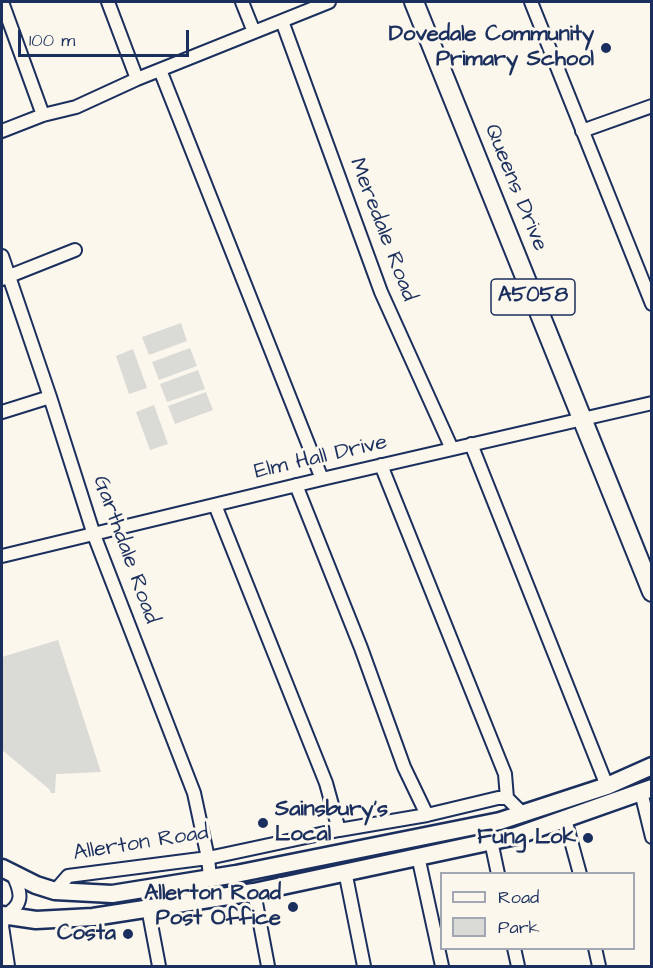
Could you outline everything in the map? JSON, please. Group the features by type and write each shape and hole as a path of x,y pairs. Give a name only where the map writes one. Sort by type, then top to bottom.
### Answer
{"main road":[{"name":"Queens Drive","path":"414,2 651,592"},
{"name":"Allerton Road","path":"55,891 112,894 236,874 500,821 607,786 651,766"},
{"path":"625,779 651,773"},
{"path":"3,916 36,920 93,917 254,892 516,836 646,790"},
{"path":"7,871 55,891"}],"street":[{"path":"2,2 43,115"},
{"path":"108,2 137,79"},
{"path":"242,2 254,32"},
{"path":"2,131 43,115 76,107 137,79 282,21 314,4 329,2"},
{"path":"531,2 651,304"},
{"name":"Meredale Road","path":"282,21 381,292 452,449"},
{"path":"160,70 322,479"},
{"path":"582,131 651,106"},
{"path":"5,277 75,250"},
{"name":"Garthdale Road","path":"2,256 5,277 50,397 94,534 194,793 210,877"},
{"path":"2,412 50,397"},
{"name":"Elm Hall Drive","path":"2,556 651,403"},
{"path":"471,444 607,786"},
{"path":"381,465 506,774 507,798 524,814"},
{"path":"296,485 361,648 404,767 427,815"},
{"path":"215,505 326,783 339,830"},
{"path":"646,790 651,837"},
{"name":"Allerton Road","path":"55,891 68,876 208,858 507,798"},
{"path":"565,819 580,872"},
{"path":"491,841 498,872"},
{"path":"418,856 442,966"},
{"path":"7,871 19,887 19,899 14,911 3,916 2,926 8,966"},
{"path":"345,871 364,966"},
{"path":"254,892 268,966"},
{"path":"147,908 159,966"},
{"path":"514,950 518,966"},
{"path":"595,950 599,966"}],"green space":[{"path":"181,323 187,341 149,355 142,337"},
{"path":"190,348 197,366 159,380 152,362"},
{"path":"133,349 147,388 129,394 116,356"},
{"path":"198,370 205,389 167,402 160,384"},
{"path":"206,392 213,410 175,424 168,406"},
{"path":"154,405 168,444 150,450 136,412"},
{"path":"58,640 101,772 56,774 55,793 51,793 2,750 2,657"}],"place":[{"name":"Dovedale Community Primary School","path":"606,48"},
{"name":"Sainsbury's Local","path":"263,823"},
{"name":"Fung Lok","path":"588,838"},
{"name":"Allerton Road Post Office","path":"293,907"},
{"name":"Costa","path":"128,934"}]}
